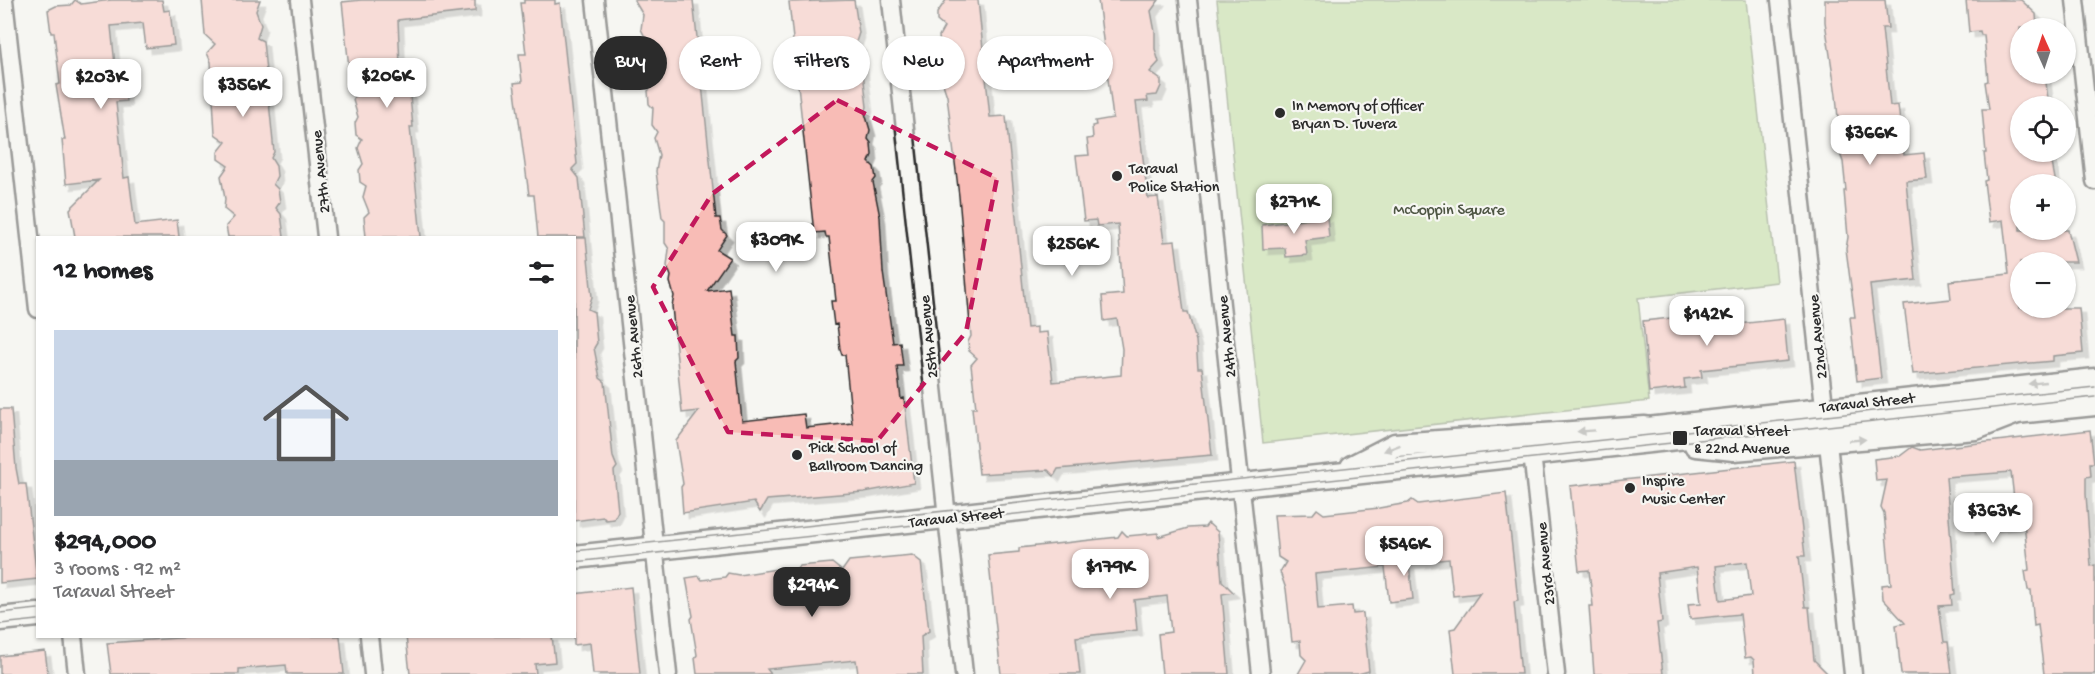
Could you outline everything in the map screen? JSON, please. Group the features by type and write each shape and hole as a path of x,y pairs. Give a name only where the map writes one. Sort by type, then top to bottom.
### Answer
{"street":[{"path":"4,0 36,291"},
{"name":"27th Avenue","path":"300,0 326,236"},
{"name":"26th Avenue","path":"595,0 668,674"},
{"name":"25th Avenue","path":"891,0 964,674"},
{"name":"24th Avenue","path":"1188,0 1261,674"},
{"name":"22nd Avenue","path":"1780,0 1853,674"},
{"path":"2075,0 2095,181"},
{"name":"Taraval Street","path":"1646,433 1734,449 1825,423 2095,377"},
{"name":"Taraval Street","path":"576,557 1532,453 1646,433 1706,435 2095,393"},
{"name":"Taraval Street","path":"1338,474 1395,445 1825,423 1976,428 2059,396"},
{"name":"Taraval Street","path":"2004,417 2095,407"},
{"name":"23rd Avenue","path":"1532,453 1556,674"},
{"path":"0,619 36,615"},
{"path":"73,638 77,674"},
{"path":"369,638 373,674"}],"highlighted area":[{"path":"837,100 997,178 966,332 877,441 728,432 653,287 712,194"}],"green space":[{"name":"McCoppin Square","path":"1217,0 1746,0 1777,282 1638,298 1649,401 1263,443"}],"building":[{"path":"75,0 81,4 111,0 162,0 164,11 170,10 174,45 146,48 143,23 111,26 115,65 122,64 126,101 116,102 124,178 129,177 135,225 177,220 179,236 75,236 70,209 99,180 66,184 62,140 65,140 56,85 60,84 54,33 51,33 48,10 56,6 71,5"},
{"path":"202,0 260,0 256,11 261,25 257,38 263,41 274,152 271,158 276,166 277,176 273,184 278,189 280,202 276,208 281,214 284,236 228,236 226,226 234,217 224,209 225,199 221,176 228,166 218,159 218,152 226,142 215,134 211,62 207,53 215,44 205,35"},
{"path":"475,0 475,11 398,20 400,66 403,66 405,87 409,86 413,127 410,127 421,236 366,236 364,217 369,212 363,197 366,186 360,182 359,170 363,164 358,148 362,139 356,135 355,123 358,117 353,100 357,93 351,87 342,2"},
{"path":"524,0 555,0 555,4 560,3 577,164 572,169 579,178 585,237 538,236 534,195 529,195 514,83 522,82 519,54 526,54 520,3 524,3"},
{"path":"634,0 693,0 697,36 679,36 679,90 703,90 716,218 720,218 722,230 727,235 717,250 730,258 707,291 729,288 735,336 738,336 739,358 736,361 742,421 804,414 806,428 852,423 845,355 842,355 840,349 831,301 836,301 829,237 826,237 825,232 814,233 799,90 865,90 867,107 865,113 870,130 868,139 871,143 872,155 869,162 874,167 876,178 873,182 880,217 883,272 893,343 900,342 903,366 897,366 901,399 904,398 914,483 864,492 767,500 760,512 754,502 683,513 681,487 683,484 676,441 699,411 682,413 672,306 674,296 667,266 669,249 665,243 665,221 662,218 656,171 659,155 654,138 657,132 652,125 653,108 649,104 649,90 667,90 667,36 644,36 641,29 643,15"},
{"path":"854,0 858,36 793,36 789,2"},
{"path":"946,0 978,0 982,36 977,36 977,90 987,90 990,117 1006,116 1027,328 1037,327 1037,333 1047,332 1053,382 1121,375 1122,349 1117,319 1104,321 1102,296 1123,294 1118,224 1097,226 1096,220 1084,221 1076,156 1089,155 1087,139 1093,138 1092,126 1096,125 1095,121 1113,118 1109,90 1113,90 1113,36 1103,36 1098,0 1159,0 1151,11 1155,49 1159,62 1150,72 1161,80 1161,86 1157,95 1147,96 1148,101 1136,102 1148,198 1158,197 1164,242 1175,241 1184,312 1188,312 1196,341 1198,368 1202,368 1212,455 1058,469 1054,476 1048,470 979,474 972,408 976,408 971,365 977,358 969,351 968,342 971,336 959,196 945,90 965,90 965,36 939,36 944,27 937,21 937,13"},
{"path":"1825,0 1885,0 1888,28 1882,28 1890,106 1898,105 1904,155 1924,153 1927,179 1906,181 1916,280 1870,285 1881,378 1857,381 1850,317 1855,317 1846,249 1848,237 1844,191 1846,191 1843,162 1838,148 1840,143 1836,95 1825,22"},
{"path":"1966,0 2021,0 2036,14 2036,18 2010,18 2010,84 2046,84 2048,96 2010,96 2010,162 2052,162 2054,174 2010,174 2010,240 2070,240 2074,252 2010,252 2010,318 2076,318 2076,308 2079,308 2083,353 2053,356 2053,361 1913,374 1904,304 1951,299 1949,281 2009,274 2003,220 1989,222 1984,181 1987,180 1982,109 1989,109 1985,82 1988,81 1984,35 1981,35 1980,31 1969,32"},
{"path":"1327,217 1329,237 1305,240 1307,255 1286,257 1285,248 1263,249 1262,225"},
{"path":"576,238 586,238 592,297 588,309 594,312 597,343 594,348 600,378 605,382 613,457 617,467 614,471 618,511 614,519 606,520 603,517 576,521"},
{"path":"1718,313 1720,326 1784,319 1788,361 1701,370 1702,377 1684,379 1685,388 1649,392 1643,321"},
{"path":"0,409 11,409 19,484 26,484 36,579 0,583"},
{"path":"2090,430 2094,463 2090,463 2091,476 2086,477 2086,494 2091,566 2095,565 2095,674 2044,674 2038,625 2034,626 2031,590 2028,590 2025,571 2029,570 2024,523 1970,529 1968,515 2015,508 2011,472 1946,477 1955,594 1951,595 1952,605 1939,606 1944,642 1948,642 1952,674 1901,674 1896,625 1905,623 1883,599 1882,585 1891,584 1884,513 1881,507 1887,480 1876,481 1874,459 1900,456 1912,447 1920,450"},
{"path":"1794,461 1805,556 1799,556 1805,607 1809,607 1814,660 1828,674 1755,674 1754,660 1751,657 1745,658 1740,614 1690,619 1688,604 1701,603 1697,567 1657,573 1662,622 1657,623 1663,674 1594,674 1589,606 1593,606 1589,570 1579,571 1570,486","holes":["1747,562 1751,596 1720,600 1716,566"]},
{"path":"1506,493 1518,601 1514,602 1521,674 1455,674 1450,629 1455,628 1480,593 1453,596 1449,559 1409,563 1413,599 1389,602 1385,567 1315,574 1318,609 1352,606 1353,614 1363,613 1369,671 1358,674 1298,674 1306,660 1301,655 1300,641 1292,642 1286,589 1280,572 1286,562 1278,557 1274,515 1313,514 1317,509 1324,514 1379,508 1408,503 1412,500 1418,504"},
{"path":"1208,523 1218,532 1222,581 1233,592 1222,594 1229,674 1162,674 1158,634 1171,632 1167,596 1134,600 1137,630 1076,637 1080,674 1001,674 988,555 1019,552 1019,548 1118,537 1122,531 1127,536 1158,533 1158,537 1188,528 1205,527"},
{"path":"912,555 921,562 929,631 921,636 923,674 858,674 856,660 767,669 771,674 697,674 695,658 697,655 691,619 693,616 686,578 699,576 702,580 725,577 728,573 739,575 783,568 791,577 799,566 832,563 842,571 849,561"},
{"path":"631,587 640,674 593,674 590,643 574,645 576,594"},
{"path":"178,638 340,638 344,674 287,674 286,665 239,669 239,674 111,674 107,643"},
{"path":"406,638 552,638 555,662 535,664 536,674 410,674"},
{"path":"45,651 48,674 0,674 0,656"}],"tram line":[{"path":"576,551 2095,387"},
{"path":"576,562 2095,397"},
{"path":"0,613 36,609"},
{"path":"0,624 36,620"}],"place":[{"name":"In Memory of Officer Bryan D. Tuvera","path":"1280,113"},
{"name":"Taraval Police Station","path":"1117,176"},
{"name":"Taraval Street & 22nd Avenue","path":"1680,438"},
{"name":"Pick School of Ballroom Dancing","path":"797,455"},
{"name":"Inspire Music Center","path":"1630,488"}]}
